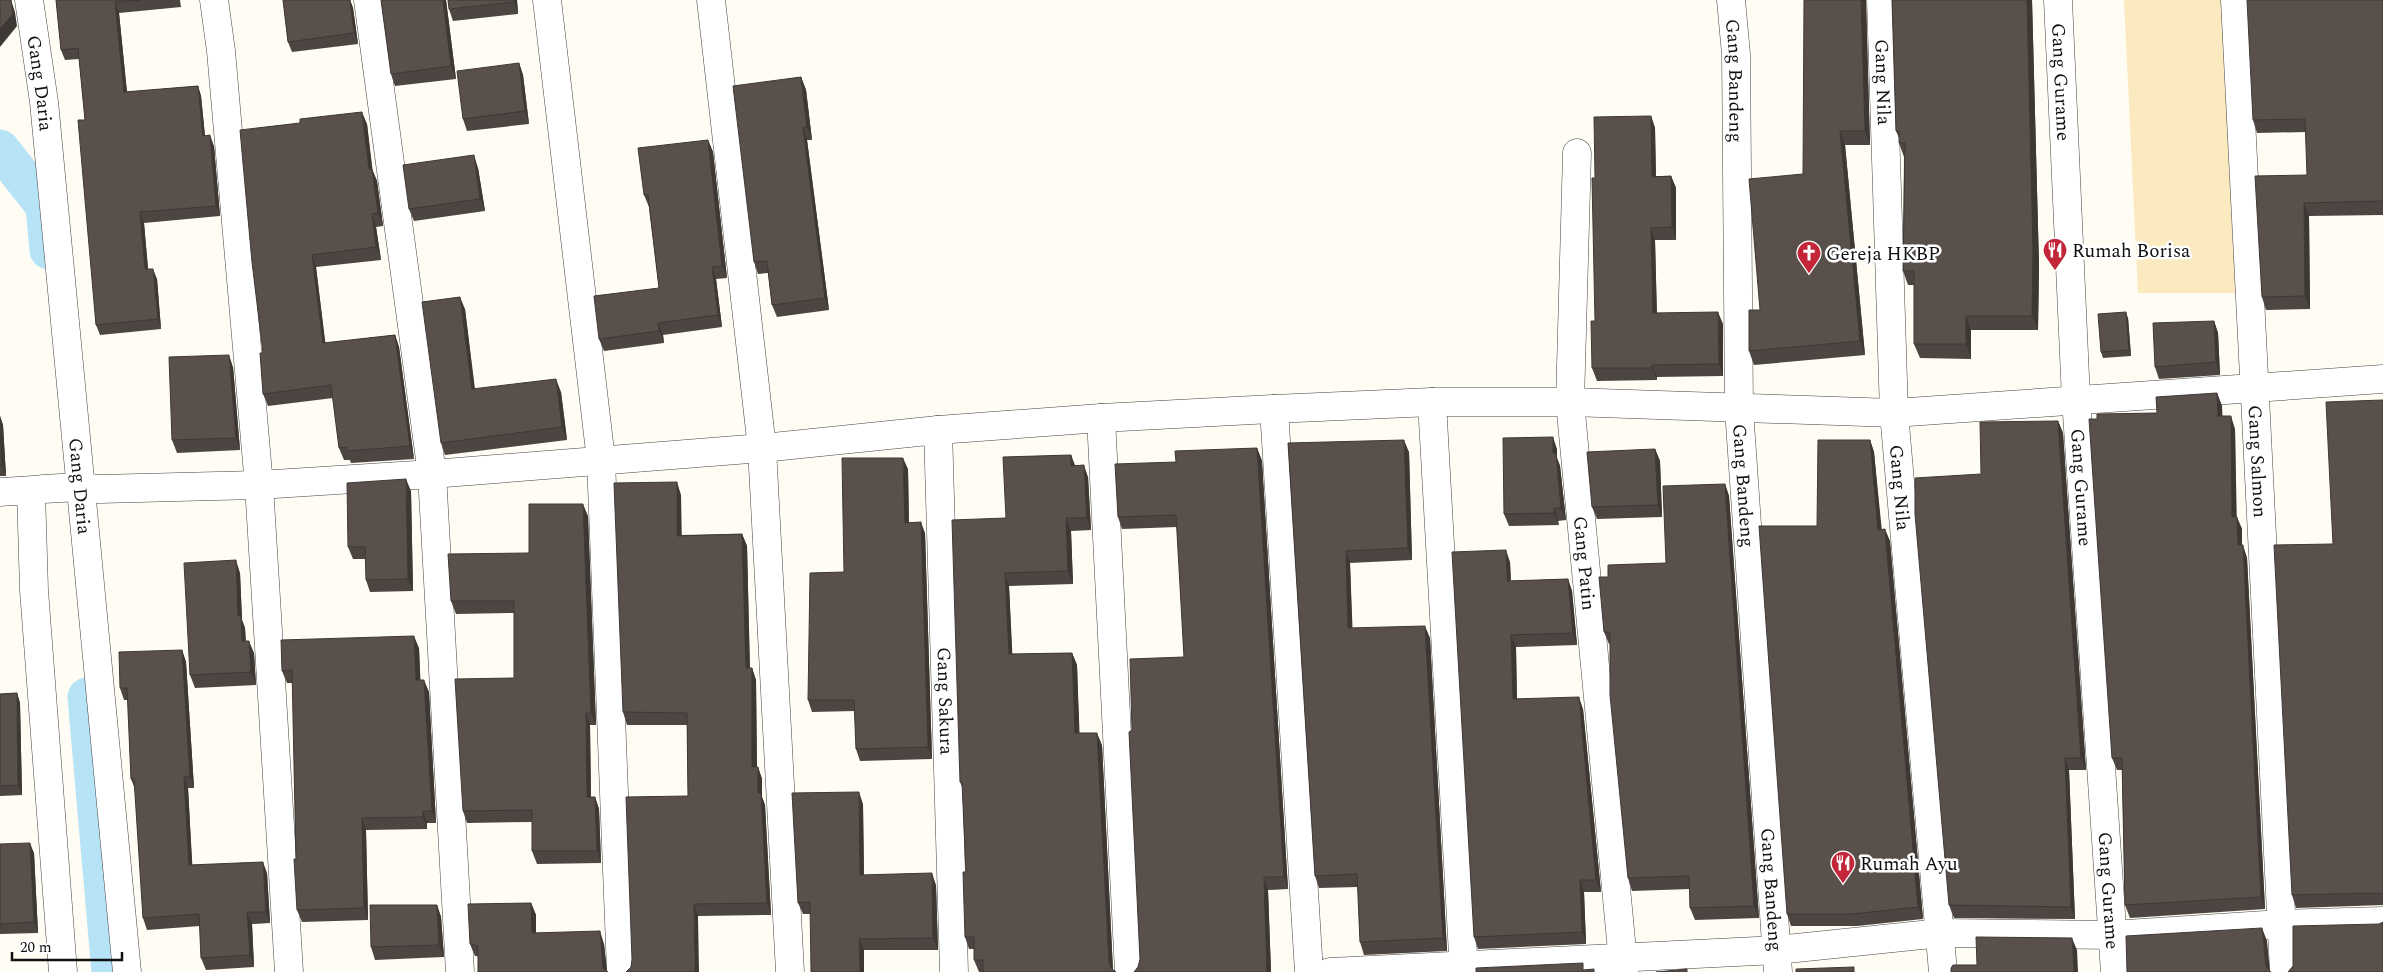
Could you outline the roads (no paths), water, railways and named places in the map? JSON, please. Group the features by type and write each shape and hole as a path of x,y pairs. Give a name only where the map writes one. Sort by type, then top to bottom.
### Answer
{"street":[{"name":"Gang Daria","path":"29,0 44,102 78,487 127,972"},
{"path":"214,0 259,485 289,972"},
{"path":"368,0 432,474 460,972"},
{"path":"547,0 601,460 621,972"},
{"path":"712,0 762,448 790,972"},
{"name":"Gang Bandeng","path":"1732,0 1736,54 1739,409 1777,961"},
{"name":"Gang Nila","path":"1881,0 1894,414 1943,972"},
{"name":"Gang Gurame","path":"2058,0 2076,400 2115,972"},
{"name":"Gang Salmon","path":"2235,0 2284,972"},
{"name":"Gang Patin","path":"1577,153 1570,402 1624,966"},
{"path":"0,492 78,487 259,485 432,474 762,448 938,430 1101,418 1274,409 1432,402 1570,402 1894,414 2383,379"},
{"path":"1432,402 1464,969"},
{"path":"1274,409 1309,972"},
{"path":"1101,418 1129,972"},
{"name":"Gang Sakura","path":"938,430 954,972"},
{"path":"34,491 36,609 63,972"},
{"path":"1330,972 1777,961 1940,933 2111,935 2281,924 2383,922"}],"waterway":[{"path":"0,149 45,206 49,250"},
{"path":"87,697 111,972"}],"place":[{"name":"Rumah Borisa","path":"2055,271"},
{"name":"Gereja HKBP","path":"1809,274"},
{"name":"Rumah Ayu","path":"1843,884"}]}
